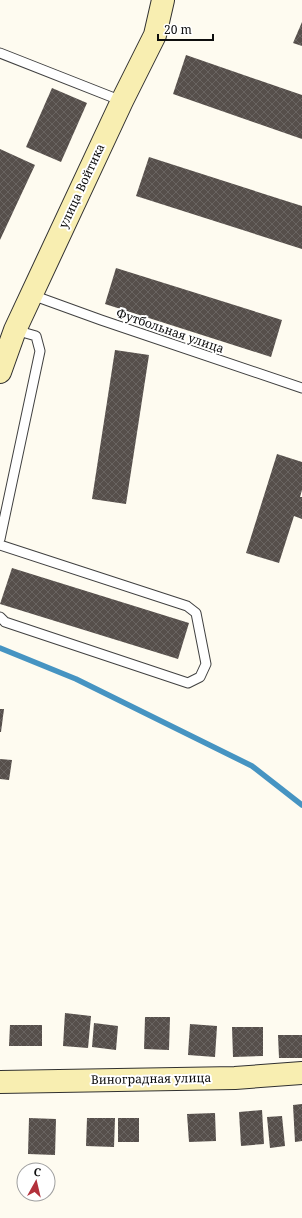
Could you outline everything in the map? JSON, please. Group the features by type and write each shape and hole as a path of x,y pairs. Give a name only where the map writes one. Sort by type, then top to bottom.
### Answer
{"main road":[{"name":"улица Войтика","path":"0,372 15,330 122,101 155,35 163,0"},
{"name":"Виноградная улица","path":"0,1082 235,1078 302,1073"}],"lane":[{"path":"0,53 122,101"},
{"name":"Футбольная улица","path":"32,295 302,388"},
{"path":"0,539 40,351 36,336 15,330"},
{"path":"0,545 186,606 196,613 206,664 200,677 188,683 5,622 0,616"}],"building":[{"path":"302,22 302,46 293,43"},
{"path":"186,55 302,95 302,139 173,94"},
{"path":"52,88 87,103 61,162 26,147"},
{"path":"0,149 35,165 0,240"},
{"path":"149,157 302,206 302,249 136,196"},
{"path":"116,268 282,320 271,357 105,304"},
{"path":"115,350 149,355 126,504 92,499"},
{"path":"277,454 302,462 302,490 300,497 302,497 302,519 294,516 279,563 246,553"},
{"path":"12,568 189,623 178,659 0,604"},
{"path":"0,709 4,709 1,732 0,732"},
{"path":"0,759 12,760 9,780 0,779"},
{"path":"65,1013 91,1016 88,1048 63,1046"},
{"path":"145,1017 170,1017 169,1050 144,1049"},
{"path":"94,1023 118,1026 116,1050 92,1047"},
{"path":"190,1024 217,1026 215,1057 188,1055"},
{"path":"10,1025 42,1025 42,1046 9,1046"},
{"path":"232,1027 263,1027 263,1056 233,1057"},
{"path":"278,1035 302,1035 302,1058 279,1058"},
{"path":"302,1104 302,1141 295,1142 293,1105"},
{"path":"262,1110 264,1144 241,1146 239,1112"},
{"path":"215,1113 216,1141 189,1142 187,1114"},
{"path":"282,1116 285,1146 270,1148 267,1117"},
{"path":"29,1118 56,1119 55,1155 28,1154"},
{"path":"87,1118 115,1118 114,1147 86,1146"},
{"path":"118,1118 139,1118 139,1142 118,1142"}],"waterway":[{"path":"0,648 76,679 252,766 302,805"}]}
